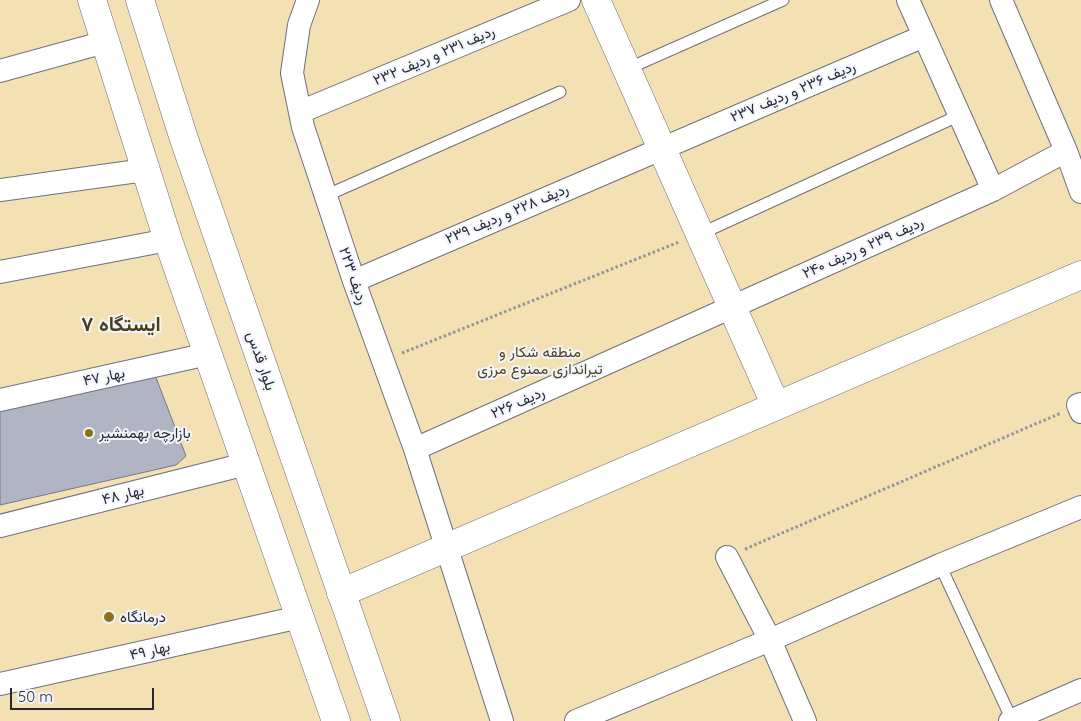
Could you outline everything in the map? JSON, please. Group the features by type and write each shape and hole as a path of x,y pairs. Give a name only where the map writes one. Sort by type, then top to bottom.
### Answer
{"main road":[{"path":"92,0 168,240 336,721"},
{"name":"بلوار قدس","path":"140,0 184,139 386,721"},
{"path":"596,0 776,406"},
{"path":"341,593 1081,275"}],"street":[{"name":"ردیف ۲۲۳","path":"308,0 299,25 292,73 303,127 354,281 415,449 445,548 502,721"},
{"name":"ردیف ۲۳۱ و ردیف ۲۳۲","path":"300,112 569,0"},
{"path":"908,0 993,190"},
{"path":"1002,0 1066,151 1081,192"},
{"name":"ردیف ۲۳۶ و ردیف ۲۳۷","path":"661,148 924,36"},
{"path":"0,71 105,42"},
{"name":"ردیف ۲۲۸ و ردیف ۲۳۹","path":"354,281 661,148"},
{"name":"ردیف ۲۳۹ و ردیف ۲۴۰","path":"732,307 993,190 1066,151"},
{"path":"0,190 145,170"},
{"path":"0,272 168,240"},
{"name":"ردیف ۲۲۶","path":"415,449 732,307"},
{"name":"بهار ۴۷","path":"0,400 208,354"},
{"name":"بهار ۴۸","path":"0,526 246,464"},
{"path":"576,721 770,640 940,565 1081,507"},
{"path":"727,557 770,640 805,721"},
{"name":"بهار ۴۹","path":"0,684 300,617"},
{"path":"1011,720 1081,690"}],"lane":[{"path":"626,69 783,0"},
{"path":"325,196 560,92"},
{"path":"699,234 960,115"},
{"path":"940,565 1011,720"}],"path":[{"path":"383,361 699,234"},
{"path":"727,557 1080,407"}],"green space":[{"name":"منطقه شکار و تیراندازی ممنوع مرزی","path":"0,0 1081,0 1081,721 0,721"}],"building":[{"name":"بازارچه بهمنشیر","path":"155,375 186,456 176,465 0,505 0,409"}],"place":[{"name":"بازارچه بهمنشیر","path":"89,433"},
{"name":"درمانگاه","path":"109,617"}],"district":[{"name":"ایستگاه ۷","path":"121,325"}]}
